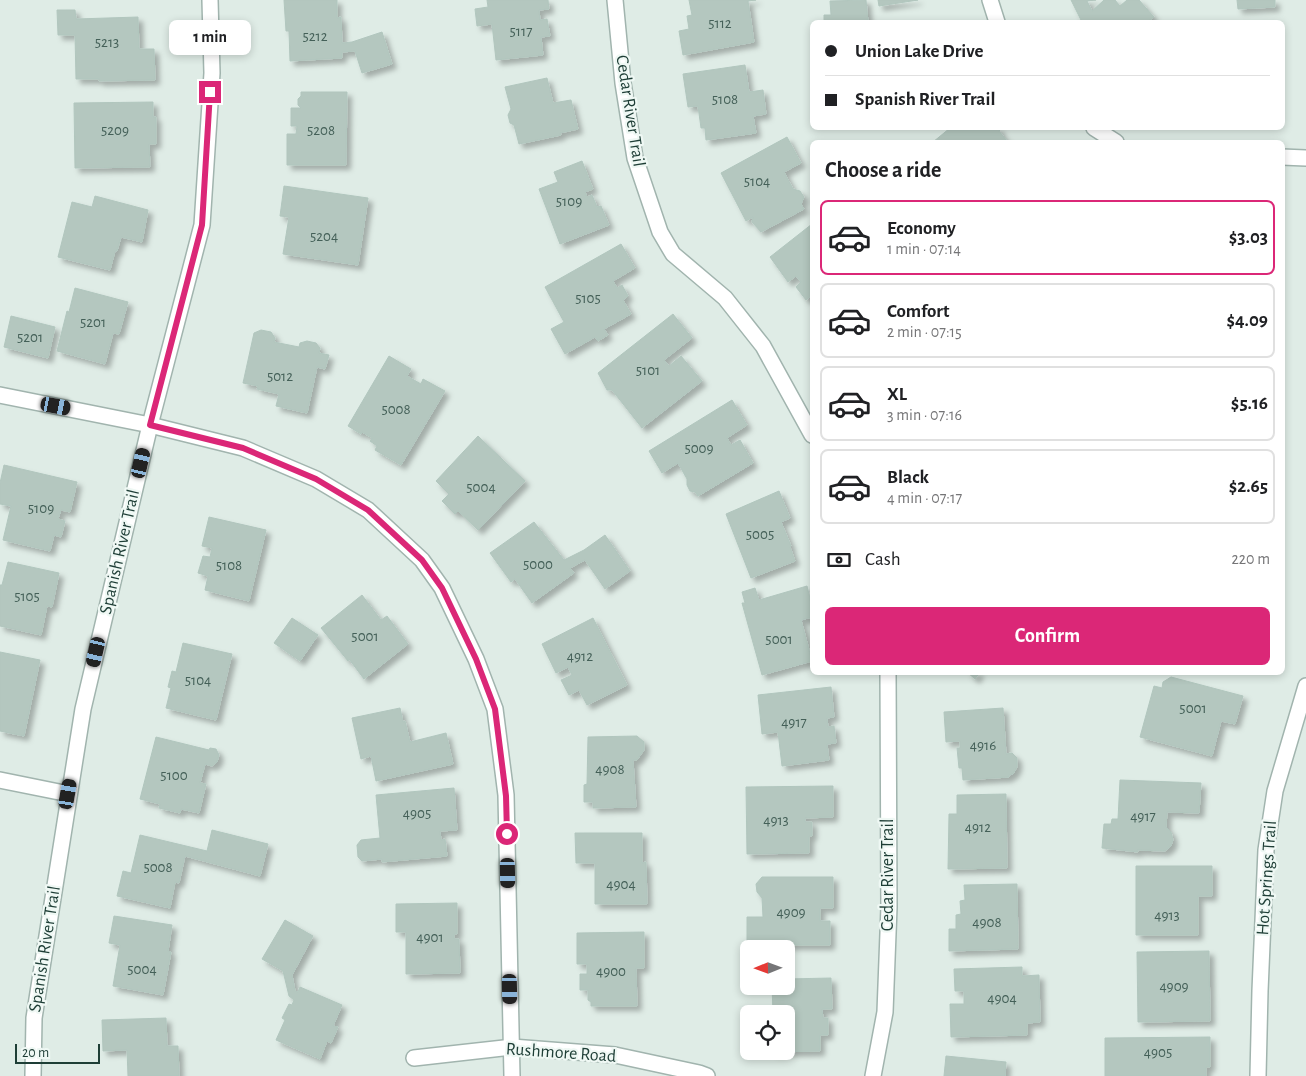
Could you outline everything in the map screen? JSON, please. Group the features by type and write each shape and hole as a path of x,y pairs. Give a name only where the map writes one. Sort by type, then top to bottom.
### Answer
{"street":[{"name":"Spanish River Trail","path":"33,1076 34,1018 68,794 83,710 150,425 202,225 212,73 210,0"},
{"name":"Cedar River Trail","path":"615,0 623,83 635,158 660,232 672,254 725,298 763,346 810,431"},
{"path":"990,0 995,20"},
{"path":"1097,130 1113,140"},
{"path":"1285,157 1306,158"},
{"path":"0,395 150,425 243,448 316,479 368,510 422,560 442,588 476,659 495,709 506,796 512,1076"},
{"name":"Cedar River Trail","path":"873,1076 878,1057 886,1002 889,906 888,675"},
{"name":"Hot Springs Trail","path":"1258,1076 1266,850 1274,791 1306,686"},
{"path":"0,780 68,794"},
{"name":"Rushmore Road","path":"414,1058 512,1047 615,1055 707,1076"}],"building":[{"path":"284,0 337,0 337,18 341,17 342,43 352,42 382,32 392,64 362,73 355,51 342,52 342,58 290,61 289,31 286,31"},
{"path":"487,0 548,0 549,9 539,10 540,20 547,19 550,36 541,37 543,55 496,60 492,24 477,26 475,9 488,7"},
{"path":"689,0 756,0 748,1 754,42 683,55 679,31 689,29 687,16 692,15"},
{"path":"866,0 868,20 824,20 824,15 831,15 830,1"},
{"path":"878,0 918,0 879,6"},
{"path":"1071,0 1096,0 1087,1 1092,11 1104,0 1115,0 1120,6 1127,0 1139,0 1154,17 1150,20 1081,20"},
{"path":"1237,0 1275,0 1275,7 1238,9"},
{"path":"57,10 75,10 76,19 138,17 139,49 154,49 155,80 99,81 99,79 76,79 75,35 58,35"},
{"path":"745,65 749,92 763,90 766,114 753,116 756,133 706,140 705,128 701,128 698,106 688,107 683,74"},
{"path":"547,78 553,103 571,100 578,129 560,133 561,135 519,144 514,125 510,123 508,115 511,109 505,87"},
{"path":"301,92 347,92 346,165 287,165 287,134 296,134 297,126 291,126 291,108 301,108 298,105 298,99 301,96"},
{"path":"153,102 153,117 156,117 156,144 149,144 150,167 75,168 74,103"},
{"path":"948,130 1000,130 1006,140 935,140"},
{"path":"787,137 801,163 784,172 793,189 800,191 804,197 801,204 804,209 761,232 752,222 753,217 746,221 721,173"},
{"path":"582,161 593,189 585,192 587,197 592,195 597,207 601,206 609,225 560,244 539,189 558,182 554,172"},
{"path":"284,186 368,198 358,265 283,254 289,217 280,216"},
{"path":"95,196 148,210 142,242 121,237 110,270 58,257 72,202 92,207"},
{"path":"810,226 810,297 806,300 796,287 801,282 796,276 788,282 770,257"},
{"path":"621,244 635,268 613,281 617,288 622,285 628,296 623,300 631,314 604,329 608,335 598,341 595,337 565,354 551,329 564,322 545,287"},
{"path":"75,288 128,302 119,334 113,333 105,364 57,351"},
{"path":"673,314 692,338 664,360 669,366 681,356 702,381 642,428 612,390 607,390 598,373"},
{"path":"11,316 55,327 48,358 4,347"},
{"path":"261,330 271,332 275,338 274,342 299,347 300,343 307,341 316,343 320,348 319,353 329,355 325,369 317,367 307,413 276,406 279,394 257,389 258,386 243,383 254,333"},
{"path":"389,356 411,369 407,376 421,384 423,379 445,391 401,465 375,450 377,446 370,441 372,438 348,426"},
{"path":"732,400 747,425 727,438 731,445 740,440 753,463 698,496 695,492 690,491 687,479 678,463 662,473 649,451"},
{"path":"478,436 525,481 478,530 458,511 455,514 442,501 449,494 436,481"},
{"path":"4,465 77,482 70,512 61,510 58,519 65,521 61,537 54,535 50,551 3,540 11,506 0,504 0,483"},
{"path":"779,491 790,518 781,522 795,561 751,578 726,514"},
{"path":"209,517 266,530 249,601 205,590 208,576 198,573 203,556 210,557 212,548 202,546"},
{"path":"534,522 564,560 584,550 605,535 630,571 605,589 585,560 570,568 574,573 532,603 515,579 511,582 490,553"},
{"path":"8,562 59,573 52,607 47,606 41,635 0,626 0,585 2,585"},
{"path":"807,586 810,599 810,618 801,620 810,654 810,662 762,675 742,603 745,603 742,592 755,588 759,600"},
{"path":"362,595 381,620 387,616 408,644 364,679 321,628"},
{"path":"292,618 318,635 300,661 274,643"},
{"path":"593,618 627,685 587,705 579,690 569,695 561,680 572,675 568,667 556,673 542,644"},
{"path":"183,643 232,654 216,720 166,708 171,688 168,687 172,671 176,672"},
{"path":"0,652 40,660 24,736 0,731"},
{"path":"1171,677 1243,696 1235,724 1221,721 1212,756 1140,737 1154,686 1162,688 1163,682"},
{"path":"831,687 834,717 827,718 828,727 834,726 836,743 827,744 829,760 782,766 778,732 762,734 758,695"},
{"path":"400,708 410,742 446,733 453,764 376,781 371,756 361,759 352,718"},
{"path":"1003,708 1006,754 1012,753 1017,758 1017,767 1009,777 963,780 962,768 959,768 957,748 960,748 960,741 946,742 944,712"},
{"path":"637,736 644,742 644,750 637,760 633,760 636,807 593,808 593,802 584,802 584,785 587,784 588,737"},
{"path":"156,737 209,750 210,748 216,749 219,755 217,762 212,766 205,764 200,783 206,784 199,813 181,809 180,813 159,808 160,804 140,799"},
{"path":"1120,780 1201,783 1199,813 1167,812 1166,827 1171,832 1173,840 1171,846 1165,851 1137,850 1138,852 1102,848 1104,824 1111,824 1112,819 1118,819"},
{"path":"833,786 833,817 805,818 805,822 812,822 812,836 809,836 809,853 747,854 746,787"},
{"path":"454,788 457,830 440,831 441,840 445,839 447,856 382,862 382,859 362,861 358,857 357,845 361,840 380,838 376,795"},
{"path":"1006,794 1007,868 948,869 949,814 957,814 957,795"},
{"path":"212,830 268,844 260,876 185,856 179,883 175,882 170,908 117,896 123,871 131,873 140,835 207,851"},
{"path":"575,833 642,833 642,863 646,862 647,904 595,904 595,863 576,863"},
{"path":"1136,866 1212,866 1212,896 1198,896 1198,935 1136,935"},
{"path":"762,877 833,877 833,908 820,908 820,921 830,921 830,945 795,945 795,940 747,940 747,917 763,917 762,898 757,892 756,884"},
{"path":"1017,884 1018,949 949,951 949,929 956,929 956,915 961,914 960,901 965,900 964,885"},
{"path":"457,903 457,934 454,934 454,939 459,939 460,973 406,974 406,932 396,932 396,904"},
{"path":"114,916 172,925 168,951 171,952 163,995 113,986 120,945 109,943"},
{"path":"285,920 313,936 292,975 295,991 298,992 300,987 342,1005 333,1026 338,1027 331,1043 327,1041 320,1059 276,1040 285,1020 282,1018 289,1004 292,1005 294,1000 289,996 283,971 262,959"},
{"path":"644,932 644,968 636,968 637,1006 591,1006 591,1002 588,1000 588,990 580,990 580,974 587,974 587,964 577,964 577,933"},
{"path":"1209,951 1210,1021 1138,1022 1137,952"},
{"path":"1022,967 1022,976 1039,975 1040,1022 1027,1023 1027,1035 951,1037 950,1004 964,1004 964,991 955,991 954,969"},
{"path":"831,978 832,1009 822,1009 823,1018 828,1018 828,1035 820,1035 820,1051 795,1052 795,1005 773,1005 772,995 795,995 795,979"},
{"path":"166,1018 167,1046 178,1046 179,1076 128,1076 127,1050 103,1051 102,1020"},
{"path":"1210,1037 1210,1067 1206,1067 1206,1076 1105,1076 1105,1038"},
{"path":"946,1056 1006,1062 1005,1076 944,1076"}],"route":[{"path":"210,92 202,225 150,425 243,448 316,479 368,510 422,560 442,588 476,659 495,709 506,796 507,834"}]}
